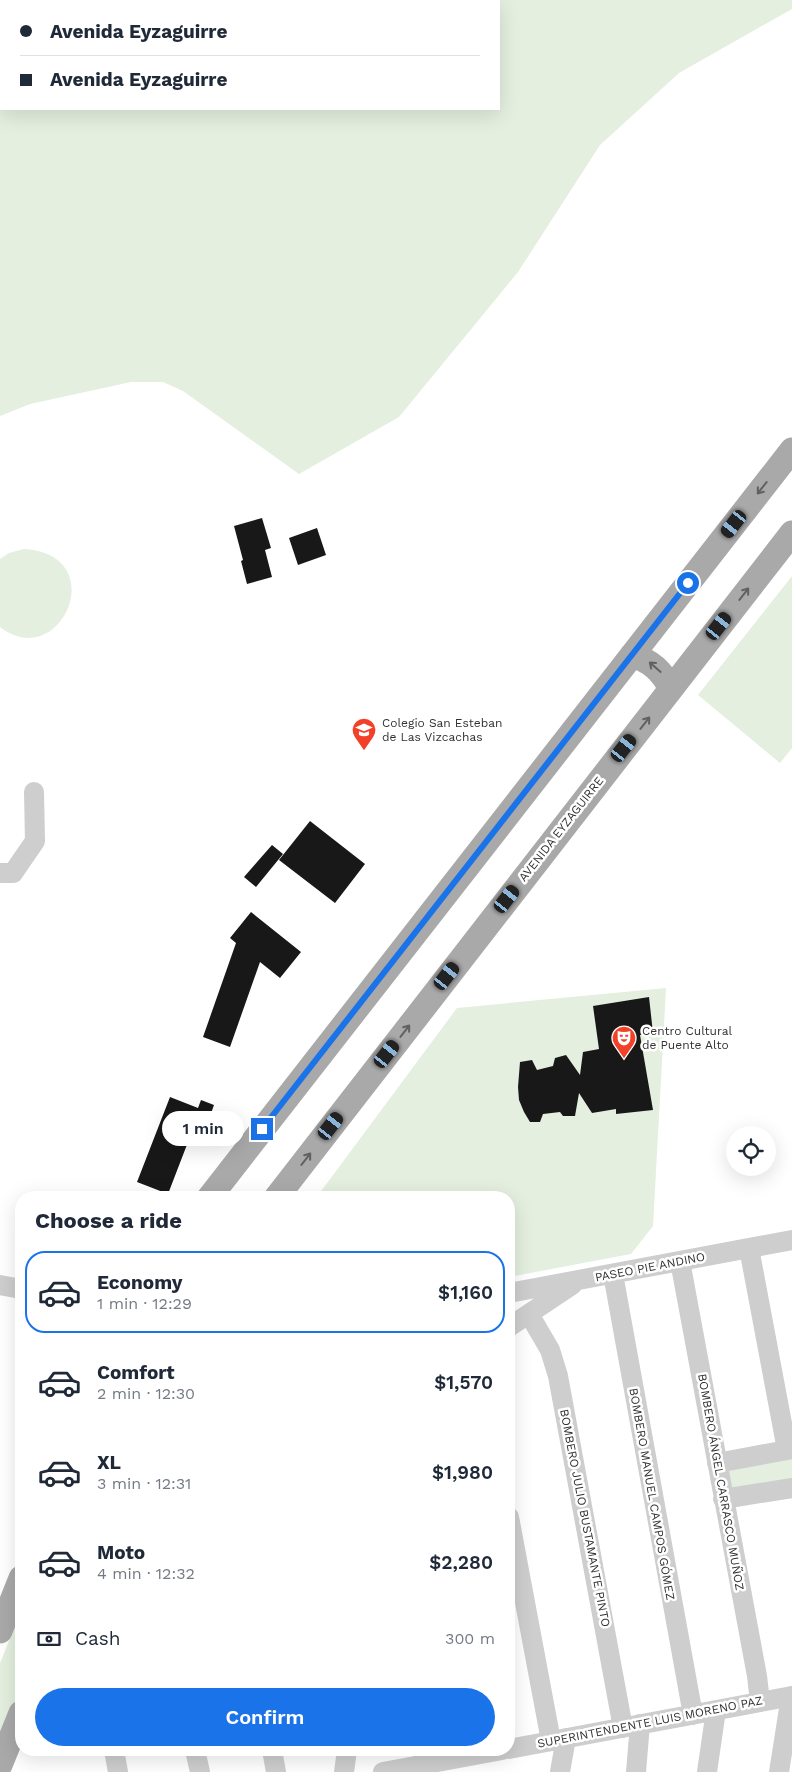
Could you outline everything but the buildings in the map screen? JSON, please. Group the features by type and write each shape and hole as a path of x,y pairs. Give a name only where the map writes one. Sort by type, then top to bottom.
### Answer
{"main road":[{"path":"214,1191 792,450"},
{"name":"AVENIDA EYZAGUIRRE","path":"281,1191 792,533"},
{"path":"632,655 645,659 656,667 665,676 671,689"},
{"path":"229,1172 231,1191"},
{"path":"0,1631 15,1593"},
{"path":"2,1756 15,1727"}],"street":[{"path":"0,873 13,873 34,841 34,792"},
{"name":"PASEO PIE ANDINO","path":"515,1292 792,1240"},
{"path":"717,1463 790,1450 749,1248"},
{"name":"BOMBERO ÁNGEL CARRASCO MUÑOZ","path":"680,1261 757,1676 760,1702"},
{"name":"BOMBERO MANUEL CAMPOS GÓMEZ","path":"613,1274 693,1715"},
{"path":"515,1323 578,1281"},
{"path":"0,1285 15,1288"},
{"name":"BOMBERO JULIO BUSTAMANTE PINTO","path":"529,1314 550,1350 558,1376 632,1726 636,1772"},
{"path":"723,1499 792,1488"},
{"path":"515,1544 558,1740 560,1772"},
{"path":"779,1772 792,1696"},
{"name":"SUPERINTENDENTE LUIS MORENO PAZ","path":"515,1748 792,1696"},
{"path":"707,1772 716,1710"},
{"path":"115,1756 118,1772"},
{"path":"196,1756 200,1772"},
{"path":"273,1756 276,1772"},
{"path":"344,1772 346,1756"},
{"path":"383,1772 437,1761 479,1759"}],"green space":[{"path":"500,0 792,0 792,9 679,73 600,145 518,272 399,417 299,474 183,391 163,382 131,382 30,404 0,416 0,110 500,110"},
{"path":"24,549 51,556 66,570 72,588 68,608 58,624 42,635 22,637 0,627 0,559 9,553"},
{"path":"792,576 792,748 780,763 698,695"},
{"path":"666,988 653,1226 631,1254 515,1276 515,1191 321,1191 457,1008"},
{"path":"792,1454 792,1483 727,1494 722,1467"},
{"path":"15,1626 15,1705 0,1743 0,1663"}],"place":[{"name":"Colegio San Esteban de Las Vizcachas","path":"364,751"},
{"name":"Centro Cultural de Puente Alto","path":"624,1059"}],"route":[{"path":"262,1129 688,583"}]}
